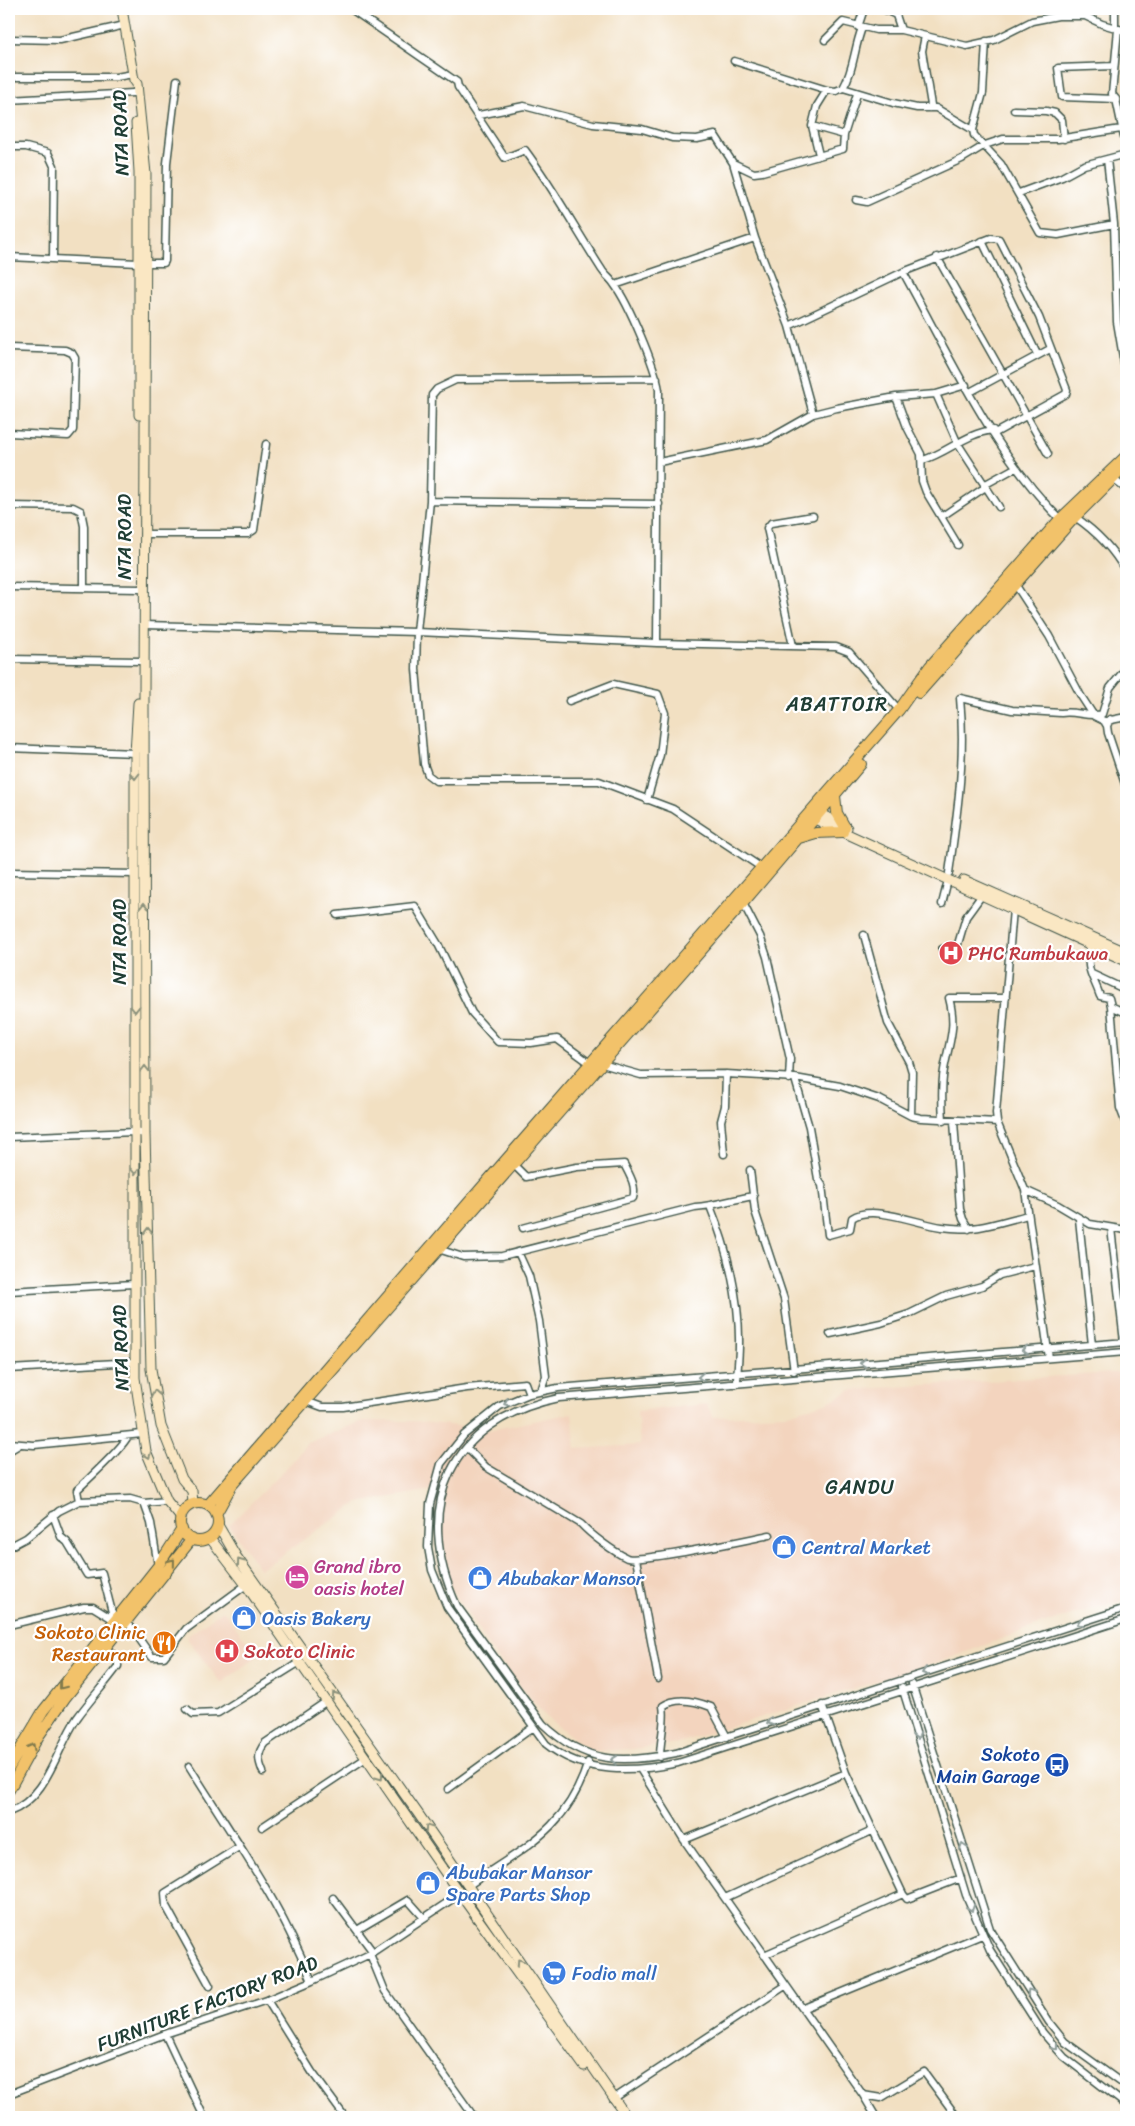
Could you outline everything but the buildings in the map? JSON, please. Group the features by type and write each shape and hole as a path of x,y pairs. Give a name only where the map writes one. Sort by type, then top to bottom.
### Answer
{"main road":[{"path":"122,9 134,77"},
{"name":"NTA ROAD","path":"134,77 133,93 138,157 142,263 145,1134 151,1369 161,1426 182,1479 192,1491 193,1504"},
{"name":"NTA ROAD","path":"134,77 137,84 145,158 142,263 140,661 136,753 135,1362 142,1434 146,1451 167,1501 181,1523"},
{"path":"216,1514 232,1486 798,839 814,815 899,710 930,666 1060,519 1126,456"},
{"path":"208,1505 762,868 835,796 937,672 1075,517 1126,466"},
{"path":"835,796 837,813 844,830"},
{"path":"814,815 948,876 1126,952"},
{"path":"798,839 816,833 844,830"},
{"path":"948,876 1013,910 1126,962"},
{"path":"10,1761 43,1711 158,1566 181,1523 183,1512 193,1504 208,1505 216,1514 218,1525 236,1556 468,1886 627,2117"},
{"path":"181,1523 192,1539 198,1540 210,1538 218,1525"},
{"path":"210,1538 246,1585 460,1894 620,2117"},
{"path":"9,1790 38,1737 126,1620 192,1539"}],"street":[{"path":"351,9 457,82 458,87 479,115 505,158 525,150 566,209 603,272 615,285 657,378 659,390 658,643"},
{"path":"734,61 827,90 836,91 843,88 849,78 864,9"},
{"path":"883,9 896,15 901,30"},
{"path":"1115,9 1116,29 1112,94 1116,99 1126,147"},
{"path":"825,40 843,22 860,27 901,30 967,46 975,46 1038,20 1083,12 1116,29 1126,31"},
{"path":"9,39 60,40 125,25"},
{"path":"925,36 922,51 931,105 929,108"},
{"path":"986,41 983,93 973,130 974,135 1001,164 1040,233 1058,234 1114,224"},
{"path":"1114,66 1058,68 1059,86 1062,97 1116,99"},
{"path":"9,77 134,77"},
{"path":"9,257 142,263 164,263 166,261 167,163 177,80"},
{"path":"843,88 893,104 936,108 973,130"},
{"path":"819,155 812,126 817,106 827,90"},
{"path":"9,100 133,93"},
{"path":"733,163 754,172 762,172 843,149 844,135 857,94"},
{"path":"479,115 524,106 593,124 642,128 672,138 697,139 715,135 733,163 755,238 789,326 813,414"},
{"path":"1014,110 1054,113 1062,120 1064,139"},
{"path":"812,126 844,135"},
{"path":"856,200 867,202 962,159 985,145 1003,139 1064,139 1121,129"},
{"path":"9,147 26,147 48,153 54,166 53,258"},
{"path":"1019,193 1062,177 1084,165 1126,154"},
{"path":"1107,159 1114,224 1117,322 1126,375"},
{"path":"615,285 755,238"},
{"path":"789,326 937,257 991,238 999,239 1039,317 1067,390 1066,394 994,431 977,433 960,440 958,444 941,455 923,460"},
{"path":"982,241 1037,354"},
{"path":"937,257 1003,374 1024,416 1048,454"},
{"path":"903,272 1015,468 1060,519"},
{"path":"1117,285 1126,283"},
{"path":"9,348 65,350 72,353 75,358 74,430 71,434 68,436 9,433"},
{"path":"970,392 1050,348"},
{"path":"657,378 456,380 444,384 432,394 430,501 417,632 416,669 424,764 428,775 436,780 599,781 673,809 762,868"},
{"path":"659,462 768,440 813,414 896,397 936,394 966,385"},
{"path":"936,394 958,444 999,507"},
{"path":"896,397 907,427 923,460 922,481 958,546"},
{"path":"144,534 248,534 254,530 266,444"},
{"path":"941,518 984,488 984,485 1015,468"},
{"path":"1113,479 1126,489"},
{"path":"430,501 659,504"},
{"path":"9,506 73,507 81,511 84,526 84,587"},
{"path":"793,646 767,528 771,524 813,516"},
{"path":"1075,517 1095,531 1114,551 1126,572"},
{"path":"1015,584 1049,636 1080,696 1094,716"},
{"path":"9,587 140,589"},
{"path":"144,625 417,632 658,643 836,647 849,652 899,710"},
{"path":"9,660 140,661"},
{"path":"1094,716 1102,714 1110,688 1126,668"},
{"path":"570,701 613,684 658,694 665,713 660,755 647,800"},
{"path":"942,904 961,788 964,731 960,698 970,698 1012,710 1060,714 1067,712 1094,716 1107,722 1126,717"},
{"path":"1107,722 1126,787"},
{"path":"9,748 136,753"},
{"path":"9,872 136,874"},
{"path":"942,949 958,944 966,917 982,895"},
{"path":"743,903 760,936 767,957 790,1059 792,1078 809,1127 818,1179 822,1184 828,1235 850,1229 852,1218 867,1212 880,1213 943,1228 969,1229 980,1228 1028,1215"},
{"path":"337,915 415,906 438,944 472,1013 498,1042 531,1044 557,1039 591,1064"},
{"path":"1013,910 996,1112 997,1122 1025,1190 1049,1358"},
{"path":"864,934 888,1023 909,1062 912,1072 911,1116"},
{"path":"1091,945 1087,964 1100,996 1109,998 1111,1006 1120,1108 1126,1124"},
{"path":"1092,974 1126,990"},
{"path":"942,1120 943,1072 954,1029 953,1011 949,998 1006,998"},
{"path":"1111,1006 1126,1012"},
{"path":"602,1064 641,1075 726,1074 792,1078 840,1086 880,1099 911,1116 954,1121 997,1122"},
{"path":"724,1154 721,1121 726,1074"},
{"path":"954,1121 960,1209 962,1219 969,1229"},
{"path":"9,1137 135,1132 145,1134"},
{"path":"513,1164 526,1177 577,1167 624,1164 632,1179 635,1192 633,1198 523,1228"},
{"path":"750,1170 755,1211 784,1299 795,1379"},
{"path":"1025,1190 1058,1205 1079,1219 1126,1230"},
{"path":"438,1249 463,1256 502,1256 695,1207 710,1206 727,1199 754,1196"},
{"path":"710,1206 720,1232 734,1291 739,1345 737,1384"},
{"path":"1079,1219 1092,1345"},
{"path":"1111,1228 1125,1342 541,1391 529,1394 500,1406 464,1435 441,1464 430,1504 428,1547 432,1570 447,1607 532,1728 554,1750 588,1764 614,1769 640,1770 678,1763 1126,1619"},
{"path":"518,1252 529,1276 539,1321 546,1376 541,1391"},
{"path":"830,1334 881,1323 909,1314 946,1296 982,1286 1000,1275 1036,1266"},
{"path":"9,1292 134,1284"},
{"path":"1126,1352 560,1398 531,1404 505,1415 467,1448 450,1469 439,1505 438,1545 448,1586 458,1606 543,1724 561,1740 590,1755 624,1761 660,1756 727,1737 1126,1608"},
{"path":"9,1369 135,1362"},
{"path":"306,1401 322,1407 343,1407 467,1388 525,1383 529,1394"},
{"path":"9,1444 142,1434"},
{"path":"79,1501 77,1490 124,1444 128,1436"},
{"path":"9,1451 20,1444"},
{"path":"467,1448 486,1467 581,1524 588,1532 628,1558 636,1559 770,1535"},
{"path":"9,1547 26,1538 53,1515 79,1501 130,1499 144,1503 167,1501"},
{"path":"144,1503 151,1523 158,1566"},
{"path":"53,1515 61,1537 67,1542 87,1575 102,1573 114,1620"},
{"path":"636,1559 658,1680"},
{"path":"126,1620 152,1656 164,1657 186,1630 246,1585"},
{"path":"9,1625 84,1607 93,1607 114,1620"},
{"path":"474,1646 481,1640"},
{"path":"9,1812 28,1803 40,1787 77,1719 118,1666 118,1659 106,1648"},
{"path":"186,1709 193,1714 218,1713 300,1662"},
{"path":"910,1677 990,1929 1061,2038 1075,2051 1126,2086"},
{"path":"900,1680 961,1878 982,1935 1050,2041 1064,2057 1126,2105"},
{"path":"263,1772 258,1760 260,1750 265,1743 327,1701"},
{"path":"660,1756 661,1727 665,1716 663,1706 670,1701 698,1702 711,1707 727,1737"},
{"path":"822,1705 846,1773 903,1894 907,1898 961,1878"},
{"path":"448,1790 532,1728"},
{"path":"468,1886 545,1834 570,1806 590,1755"},
{"path":"262,1828 366,1758"},
{"path":"189,1766 268,1891 290,1932 312,1981"},
{"path":"640,1770 684,1840 785,1986 804,2008 831,2052 863,2095 876,2117"},
{"path":"684,1840 846,1773"},
{"path":"725,1898 872,1831"},
{"path":"210,1986 166,1906 165,1893 239,1847"},
{"name":"FURNITURE FACTORY ROAD","path":"9,2094 165,2034 267,2000 312,1981 371,1953 460,1894"},
{"path":"764,1955 903,1894"},
{"path":"333,1898 357,1930 371,1953 385,1991 474,2117"},
{"path":"357,1930 408,1900 424,1918"},
{"path":"804,2008 982,1935"},
{"path":"613,2098 785,1986"},
{"path":"267,2000 312,2072 345,2117"},
{"path":"165,2034 204,2117"},
{"path":"863,2095 881,2098 924,2072 957,2117"}],"shaded area":[{"name":"Central Market","path":"1126,1372 1126,1599 1036,1626 948,1659 678,1743 633,1749 591,1751 547,1718 494,1654 448,1583 433,1490 357,1503 260,1570 229,1525 292,1462 307,1443 362,1421 415,1421 490,1430 572,1413 576,1449 640,1445 637,1411 706,1404 714,1417 788,1414 826,1403 851,1390"},
{"name":"Sokoto Clinic","path":"223,1610 259,1655 221,1683 186,1637"}],"place":[{"name":"PHC Rumbukawa","path":"951,953"},
{"name":"Central Market","path":"784,1547"},
{"name":"Grand ibro oasis hotel","path":"297,1577"},
{"name":"Abubakar Mansor","path":"480,1578"},
{"name":"Oasis Bakery","path":"244,1618"},
{"name":"Sokoto Clinic Restaurant","path":"164,1643"},
{"name":"Sokoto Clinic","path":"227,1651"},
{"name":"Sokoto Main Garage","path":"1057,1765"},
{"name":"Abubakar Mansor Spare Parts Shop","path":"428,1883"},
{"name":"Fodio mall","path":"554,1973"}],"district":[{"name":"ABATTOIR","path":"837,704"},
{"name":"GANDU","path":"860,1487"}]}
